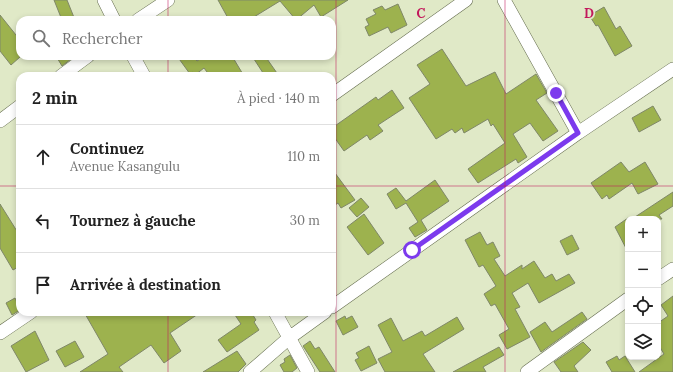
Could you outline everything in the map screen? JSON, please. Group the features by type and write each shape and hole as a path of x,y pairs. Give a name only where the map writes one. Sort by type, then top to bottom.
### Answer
{"street":[{"path":"104,0 112,16"},
{"path":"144,16 168,0"},
{"path":"336,92 466,0"},
{"path":"504,0 578,133"},
{"path":"66,72 83,60"},
{"path":"135,60 142,72"},
{"path":"336,304 578,133 673,69"},
{"path":"0,121 16,109"},
{"path":"661,277 673,269"},
{"path":"527,372 625,301"},
{"path":"0,333 25,316"},
{"path":"277,316 308,372"},
{"path":"250,372 289,338 319,316"}],"building":[{"path":"54,0 67,0 73,16 60,16"},
{"path":"218,0 348,0 323,16 320,16 314,5 301,16 293,16 280,1 256,16 227,16"},
{"path":"398,4 407,25 391,33 388,27 369,36 365,27 369,25 366,19 376,14 373,10 382,6 385,10"},
{"path":"604,7 616,29 620,26 632,46 615,56 598,25 596,26 591,18 595,15 594,13"},
{"path":"0,15 16,35 17,60 11,65 0,51"},
{"path":"442,49 466,86 495,72 506,94 536,74 547,93 536,100 558,131 543,141 530,123 513,134 527,157 518,163 516,159 478,183 468,169 505,143 493,124 491,126 488,119 464,133 462,128 455,133 452,129 436,139 409,98 430,84 417,65"},
{"path":"58,60 70,60 62,66"},
{"path":"180,60 234,60 242,72 207,72 204,68 199,72 189,72"},
{"path":"255,60 268,60 276,72 262,72"},
{"path":"392,90 404,108 378,125 383,131 370,140 367,135 344,151 336,140 336,125 376,97 378,100"},
{"path":"653,106 661,120 639,132 632,118"},
{"path":"621,162 629,172 645,162 658,184 638,194 632,183 609,199 607,195 602,199 591,183"},
{"path":"336,174 355,200 341,208 338,203 336,204"},
{"path":"435,180 449,201 421,220 427,230 415,237 409,228 418,222 406,203 396,209 387,194 396,188 406,201"},
{"path":"673,192 673,206 659,215 660,216 637,216"},
{"path":"361,198 369,207 357,217 349,208"},
{"path":"0,204 16,230 16,268 13,270 0,248"},
{"path":"364,214 384,243 368,255 347,227"},
{"path":"625,220 625,246 615,227"},
{"path":"480,232 487,245 493,242 500,256 494,259 505,276 522,265 522,269 534,261 545,278 552,274 556,281 569,274 575,283 539,303 528,283 512,293 520,307 515,309 530,337 507,349 499,335 509,329 495,304 491,306 484,294 496,286 483,265 479,267 465,240"},
{"path":"572,235 579,249 567,255 560,241"},
{"path":"673,296 673,372 639,372 656,360 661,360 661,356 664,354 661,349 661,321 668,316 661,305"},
{"path":"15,298 16,312 12,315 6,303"},
{"path":"582,312 587,319 541,352 530,332 545,322 552,332"},
{"path":"86,316 195,316 170,333 181,351 164,363 151,345 119,367 123,372 80,372 108,354"},
{"path":"236,316 254,316 256,320 254,322 259,330 227,352 218,340 241,324"},
{"path":"345,316 346,319 352,316 358,327 343,335 336,321"},
{"path":"457,317 464,329 423,354 435,372 385,372 378,359 392,352 378,325 391,318 403,341 422,331 425,336"},
{"path":"35,331 49,360 26,372 11,346"},
{"path":"75,341 84,357 65,367 56,351"},
{"path":"310,341 315,349 319,347 335,372 320,372 303,346"},
{"path":"583,342 591,350 574,366 578,372 561,372 554,362"},
{"path":"369,346 377,363 361,371 355,360 359,358 356,353"},
{"path":"499,347 504,355 483,367 486,372 453,372"},
{"path":"237,351 246,364 238,372 203,372"},
{"path":"290,355 297,368 292,372 284,372 280,365 285,362 284,359"},
{"path":"617,356 619,360 625,356 625,360 628,360 635,372 612,372 606,362"}],"route":[{"path":"412,250 517,178 578,133 556,93"}]}
